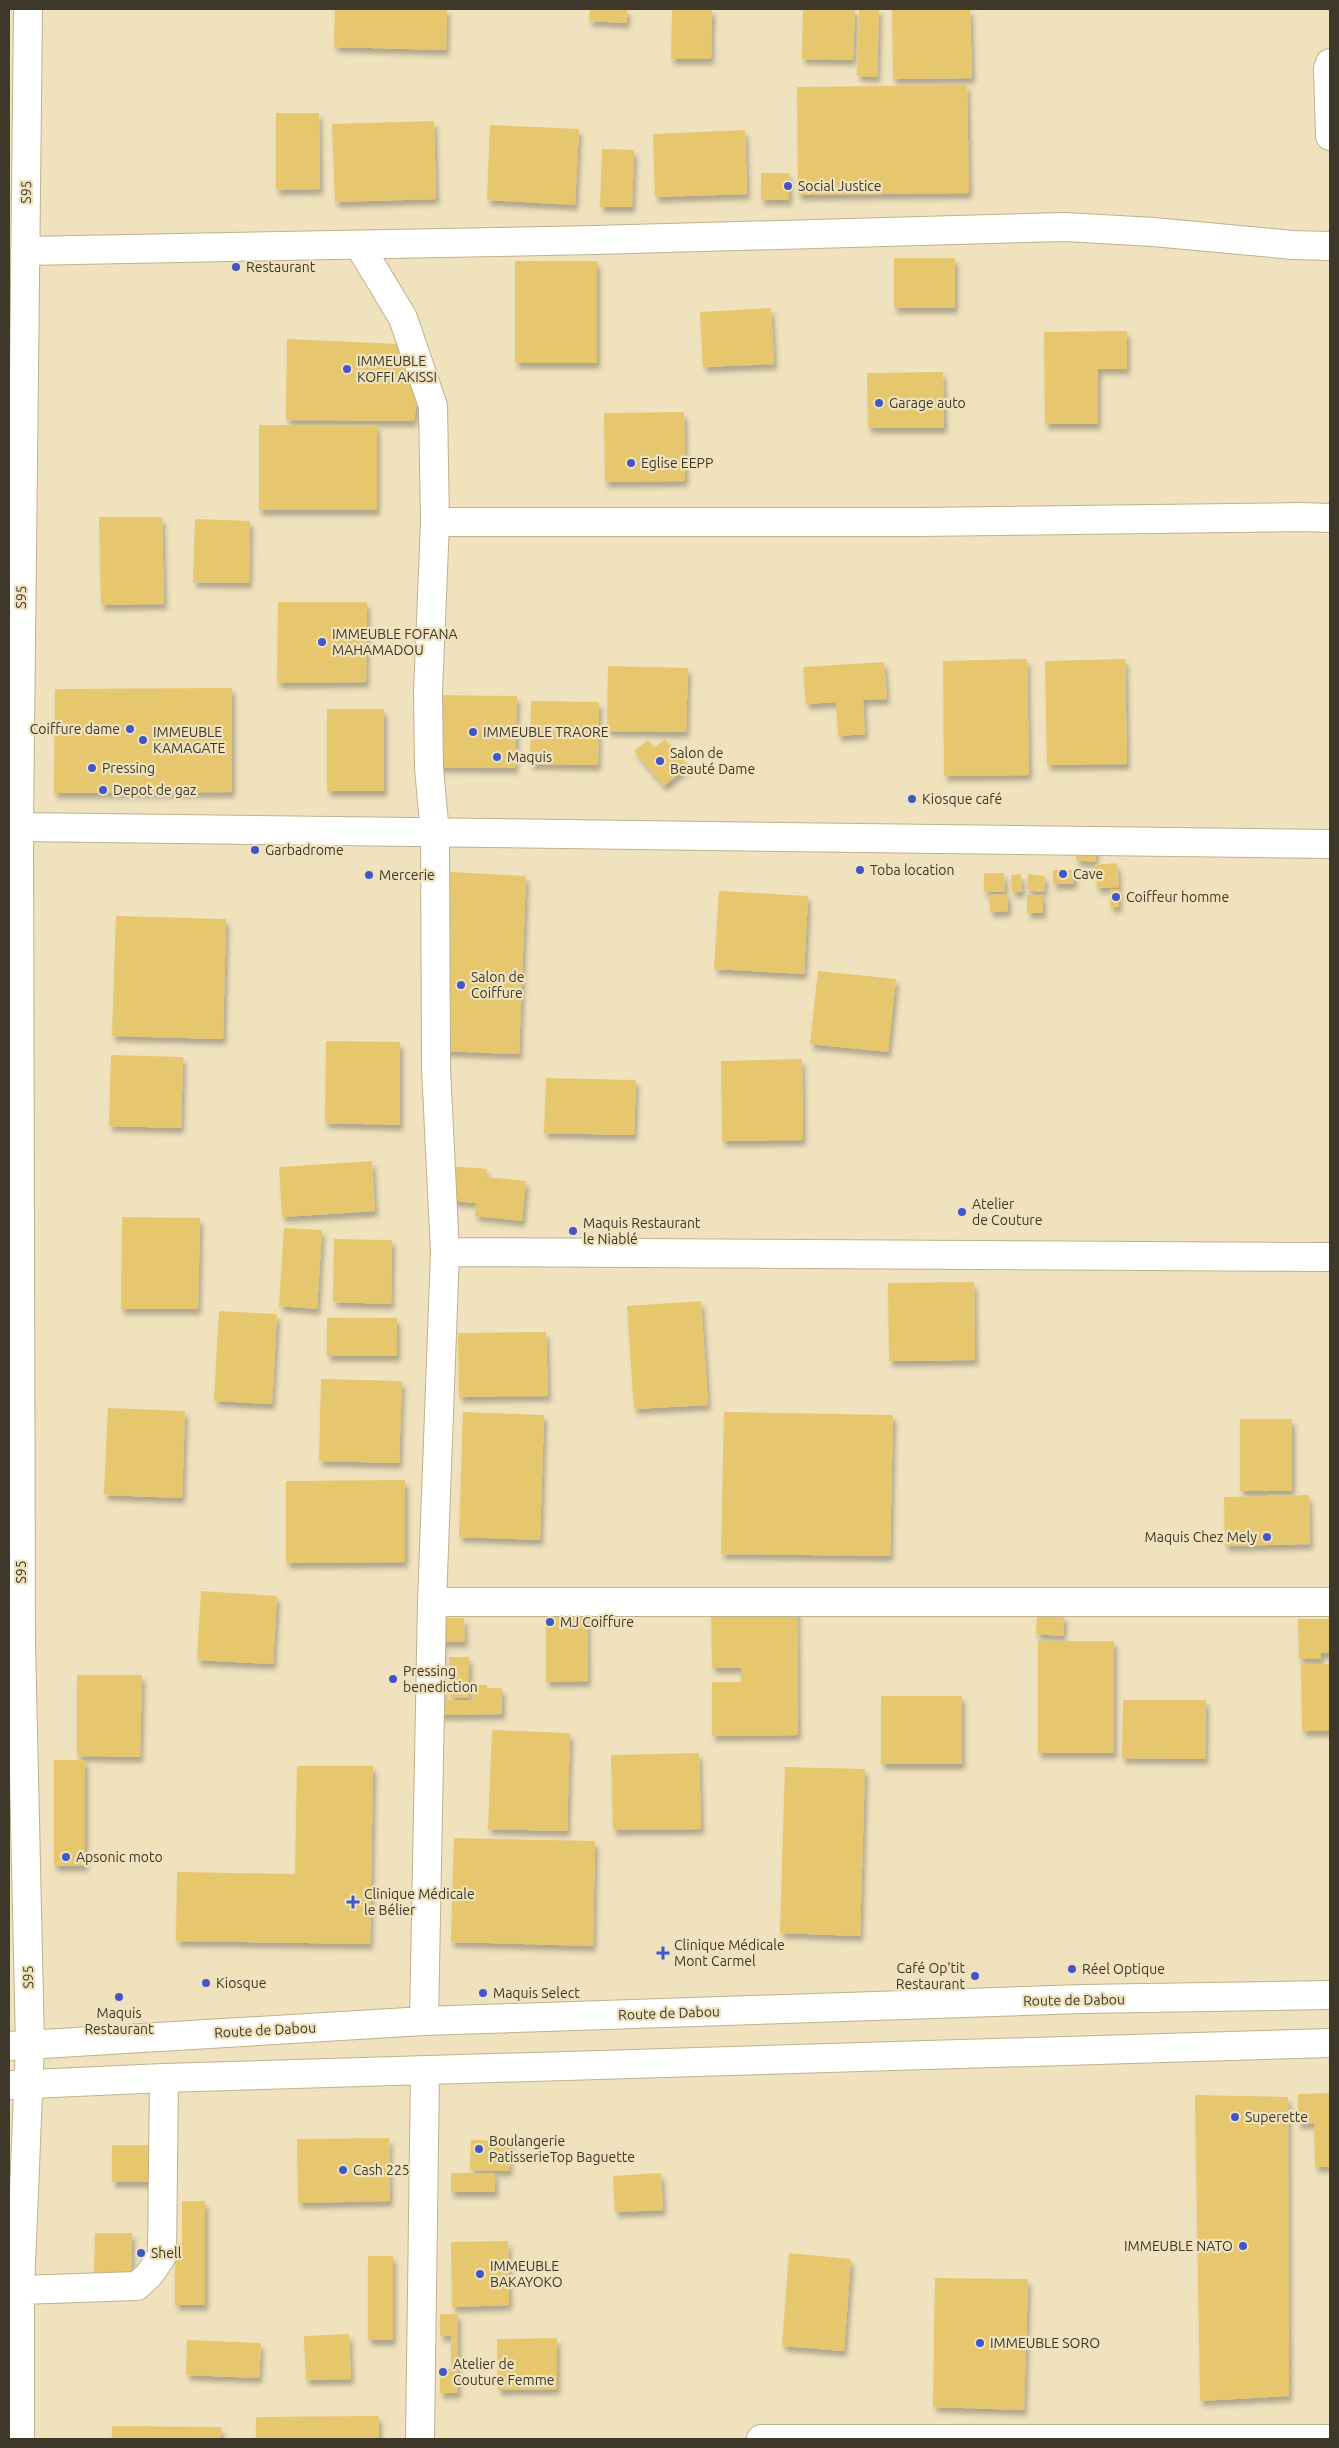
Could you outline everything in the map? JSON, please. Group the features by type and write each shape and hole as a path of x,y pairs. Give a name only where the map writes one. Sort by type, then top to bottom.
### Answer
{"street":[{"name":"S95","path":"20,2439 15,1642 19,827 25,251 18,50 28,9"},
{"path":"1330,63 1328,69 1330,136"},
{"path":"25,251 359,245 1065,227 1154,232 1293,245 1330,246"},
{"path":"359,245 403,318 433,406 435,522 428,692 429,768 435,834 436,1068 442,1232 445,1252 432,1602 424,2021"},
{"path":"435,522 919,522 1330,518"},
{"path":"19,827 435,834 1330,844"},
{"path":"445,1252 1330,1256"},
{"path":"432,1602 1330,1602"},
{"name":"Route de Dabou","path":"19,2046 424,2021 1082,1999 1330,1996"},
{"path":"18,2085 164,2078 425,2072 1330,2043"},
{"path":"420,2439 425,2072"},
{"path":"20,2290 137,2286 150,2274 162,2256 164,2078"},
{"path":"761,2439 1330,2439"}],"building":[{"path":"335,9 447,9 446,50 334,47"},
{"path":"590,9 627,9 627,23 589,21"},
{"path":"672,9 712,9 711,59 671,59"},
{"path":"803,9 855,9 853,60 802,59"},
{"path":"859,9 879,9 877,77 857,76"},
{"path":"892,9 970,9 972,78 893,79"},
{"path":"967,85 969,193 798,195 797,87"},
{"path":"276,113 319,113 320,189 276,190"},
{"path":"434,121 436,199 335,202 332,124"},
{"path":"490,125 579,129 575,205 487,200"},
{"path":"745,130 747,194 655,197 653,134"},
{"path":"602,149 634,150 632,207 600,207"},
{"path":"761,173 789,173 789,200 761,200"},
{"path":"894,258 955,258 955,308 894,308"},
{"path":"515,261 597,261 597,363 515,363"},
{"path":"771,308 774,364 703,367 700,312"},
{"path":"1127,331 1127,369 1098,369 1098,424 1045,424 1044,332"},
{"name":"IMMEUBLE KOFFI AKISSI","path":"287,339 398,344 418,394 414,421 286,420"},
{"path":"943,372 944,428 868,428 867,373"},
{"path":"684,412 685,481 605,482 604,413"},
{"path":"259,425 377,425 377,510 259,510"},
{"path":"99,517 162,517 164,604 101,605"},
{"path":"195,519 250,521 249,583 193,582"},
{"name":"IMMEUBLE FOFANA MAHAMADOU","path":"278,602 367,602 366,682 277,683"},
{"path":"1027,659 1029,775 944,776 943,661"},
{"path":"1125,659 1127,764 1047,765 1045,661"},
{"path":"884,662 887,699 863,700 865,734 838,736 836,702 806,704 803,667"},
{"path":"608,666 688,668 686,732 607,731"},
{"name":"IMMEUBLE KAMAGATE","path":"232,688 232,792 54,793 55,689"},
{"name":"IMMEUBLE TRAORE","path":"431,695 517,696 515,768 430,767"},
{"path":"531,701 599,702 598,765 530,764"},
{"path":"327,709 384,709 384,791 327,791"},
{"path":"665,739 688,766 664,786 634,751 648,740 654,748"},
{"path":"1077,846 1096,848 1095,862 1076,860"},
{"path":"1117,863 1119,887 1097,888 1095,865"},
{"path":"1053,870 1074,870 1074,884 1053,884"},
{"path":"449,872 526,876 519,1054 441,1051"},
{"path":"984,873 1004,873 1005,892 984,892"},
{"path":"1021,874 1022,892 1012,892 1011,875"},
{"path":"1028,874 1045,876 1044,892 1027,890"},
{"path":"1110,889 1119,889 1119,907 1110,907"},
{"path":"719,891 808,896 804,974 714,969"},
{"path":"1008,894 1008,911 990,912 989,895"},
{"path":"1027,895 1043,895 1043,913 1027,913"},
{"path":"116,916 226,919 223,1039 112,1036"},
{"path":"818,971 896,979 888,1052 810,1044"},
{"path":"326,1041 400,1042 400,1125 325,1123"},
{"path":"111,1055 183,1057 181,1128 109,1126"},
{"path":"802,1059 803,1140 722,1141 721,1061"},
{"path":"546,1078 636,1080 634,1135 544,1133"},
{"path":"372,1161 375,1211 282,1217 279,1167"},
{"path":"447,1166 487,1169 486,1177 526,1181 522,1221 475,1216 476,1203 443,1200"},
{"path":"122,1217 200,1218 198,1309 121,1309"},
{"path":"284,1228 322,1230 317,1309 279,1306"},
{"path":"334,1239 392,1240 391,1304 333,1302"},
{"path":"974,1282 975,1360 889,1361 888,1283"},
{"path":"701,1301 708,1405 634,1409 627,1306"},
{"path":"219,1311 277,1314 272,1404 214,1401"},
{"path":"327,1318 397,1318 397,1356 327,1356"},
{"path":"546,1332 548,1396 459,1397 458,1333"},
{"path":"321,1379 402,1381 399,1463 319,1461"},
{"path":"108,1408 185,1411 182,1498 104,1495"},
{"path":"463,1412 544,1415 540,1540 459,1537"},
{"path":"724,1412 893,1415 890,1556 721,1554"},
{"path":"1240,1419 1292,1419 1292,1491 1240,1491"},
{"path":"405,1480 405,1562 286,1563 286,1481"},
{"path":"1309,1495 1310,1544 1225,1546 1224,1497"},
{"path":"201,1591 277,1596 273,1664 197,1660"},
{"path":"797,1608 798,1735 712,1736 712,1682 741,1682 741,1668 712,1668 711,1609"},
{"path":"1037,1614 1064,1616 1063,1636 1036,1634"},
{"path":"546,1617 587,1617 588,1681 546,1682"},
{"path":"435,1618 464,1618 465,1642 442,1642 443,1700 474,1700 474,1685 487,1685 487,1688 502,1688 502,1714 436,1715"},
{"path":"1298,1619 1330,1619 1330,1653 1321,1653 1321,1659 1299,1659"},
{"path":"1038,1641 1114,1641 1114,1753 1038,1753"},
{"path":"449,1657 469,1657 469,1698 450,1698"},
{"path":"1301,1664 1330,1664 1330,1731 1302,1731"},
{"path":"77,1675 142,1675 140,1757 77,1756"},
{"path":"881,1696 962,1696 962,1764 881,1764"},
{"path":"1123,1700 1206,1700 1205,1759 1122,1758"},
{"path":"492,1730 570,1733 567,1831 488,1829"},
{"path":"699,1753 701,1829 613,1830 611,1755"},
{"path":"54,1760 85,1760 85,1866 54,1866"},
{"path":"297,1766 373,1766 370,1944 176,1941 177,1872 295,1874"},
{"path":"785,1767 865,1769 860,1936 780,1933"},
{"path":"454,1838 595,1841 593,1946 451,1942"},
{"path":"1330,2093 1330,2167 1315,2167 1314,2123 1298,2124 1298,2094"},
{"name":"IMMEUBLE NATO","path":"1195,2095 1288,2097 1289,2396 1200,2401"},
{"name":"Cash 225","path":"389,2138 390,2201 298,2203 297,2139"},
{"path":"471,2140 510,2141 509,2171 470,2170"},
{"path":"112,2145 155,2145 155,2182 112,2182"},
{"path":"451,2173 495,2173 495,2192 451,2192"},
{"path":"661,2173 663,2210 615,2212 613,2176"},
{"path":"182,2201 205,2201 205,2305 175,2305 175,2244 182,2244"},
{"path":"95,2233 132,2233 131,2277 94,2276"},
{"name":"IMMEUBLE BAKAYOKO","path":"508,2241 509,2305 452,2307 451,2242"},
{"path":"789,2253 851,2259 844,2351 782,2346"},
{"path":"368,2256 393,2256 393,2340 368,2340"},
{"name":"IMMEUBLE SORO","path":"935,2278 1028,2279 1024,2410 933,2407"},
{"path":"440,2314 458,2314 458,2393 440,2393 440,2369 451,2369 451,2336 440,2336"},
{"path":"349,2334 351,2379 306,2380 304,2336"},
{"path":"557,2338 557,2389 498,2390 497,2339"},
{"path":"187,2340 261,2343 259,2378 186,2375"},
{"path":"379,2416 379,2439 256,2439 256,2417"},
{"path":"112,2426 221,2427 221,2439 112,2439"}],"place":[{"name":"Social Justice","path":"788,186"},
{"name":"Restaurant","path":"236,267"},
{"name":"IMMEUBLE KOFFI AKISSI","path":"347,369"},
{"name":"Garage auto","path":"879,403"},
{"name":"Eglise EEPP","path":"631,463"},
{"name":"IMMEUBLE FOFANA MAHAMADOU","path":"322,642"},
{"name":"Coiffure dame","path":"130,729"},
{"name":"IMMEUBLE TRAORE","path":"473,732"},
{"name":"IMMEUBLE KAMAGATE","path":"143,740"},
{"name":"Maquis","path":"497,757"},
{"name":"Salon de Beauté Dame","path":"660,761"},
{"name":"Pressing","path":"92,768"},
{"name":"Depot de gaz","path":"103,790"},
{"name":"Kiosque café","path":"912,799"},
{"name":"Garbadrome","path":"255,850"},
{"name":"Toba location","path":"860,870"},
{"name":"Cave","path":"1063,874"},
{"name":"Mercerie","path":"369,875"},
{"name":"Coiffeur homme","path":"1116,897"},
{"name":"Salon de Coiffure","path":"461,985"},
{"name":"Atelier de Couture","path":"962,1212"},
{"name":"Maquis Restaurant le Niablé","path":"573,1231"},
{"name":"Maquis Chez Mely","path":"1267,1537"},
{"name":"MJ Coiffure","path":"550,1622"},
{"name":"Pressing benediction","path":"393,1679"},
{"name":"Apsonic moto","path":"66,1857"},
{"name":"Clinique Médicale le Bélier","path":"353,1902"},
{"name":"Clinique Médicale Mont Carmel","path":"663,1953"},
{"name":"Réel Optique","path":"1072,1969"},
{"name":"Café Op'tit Restaurant","path":"975,1976"},
{"name":"Kiosque","path":"206,1983"},
{"name":"Maquis Select","path":"483,1993"},
{"name":"Maquis Restaurant","path":"119,1997"},
{"name":"Superette","path":"1235,2117"},
{"name":"Boulangerie PatisserieTop Baguette","path":"479,2149"},
{"name":"Cash 225","path":"343,2170"},
{"name":"IMMEUBLE NATO","path":"1243,2246"},
{"name":"Shell","path":"141,2253"},
{"name":"IMMEUBLE BAKAYOKO","path":"480,2274"},
{"name":"IMMEUBLE SORO","path":"980,2343"},
{"name":"Atelier de Couture Femme","path":"443,2372"}]}
